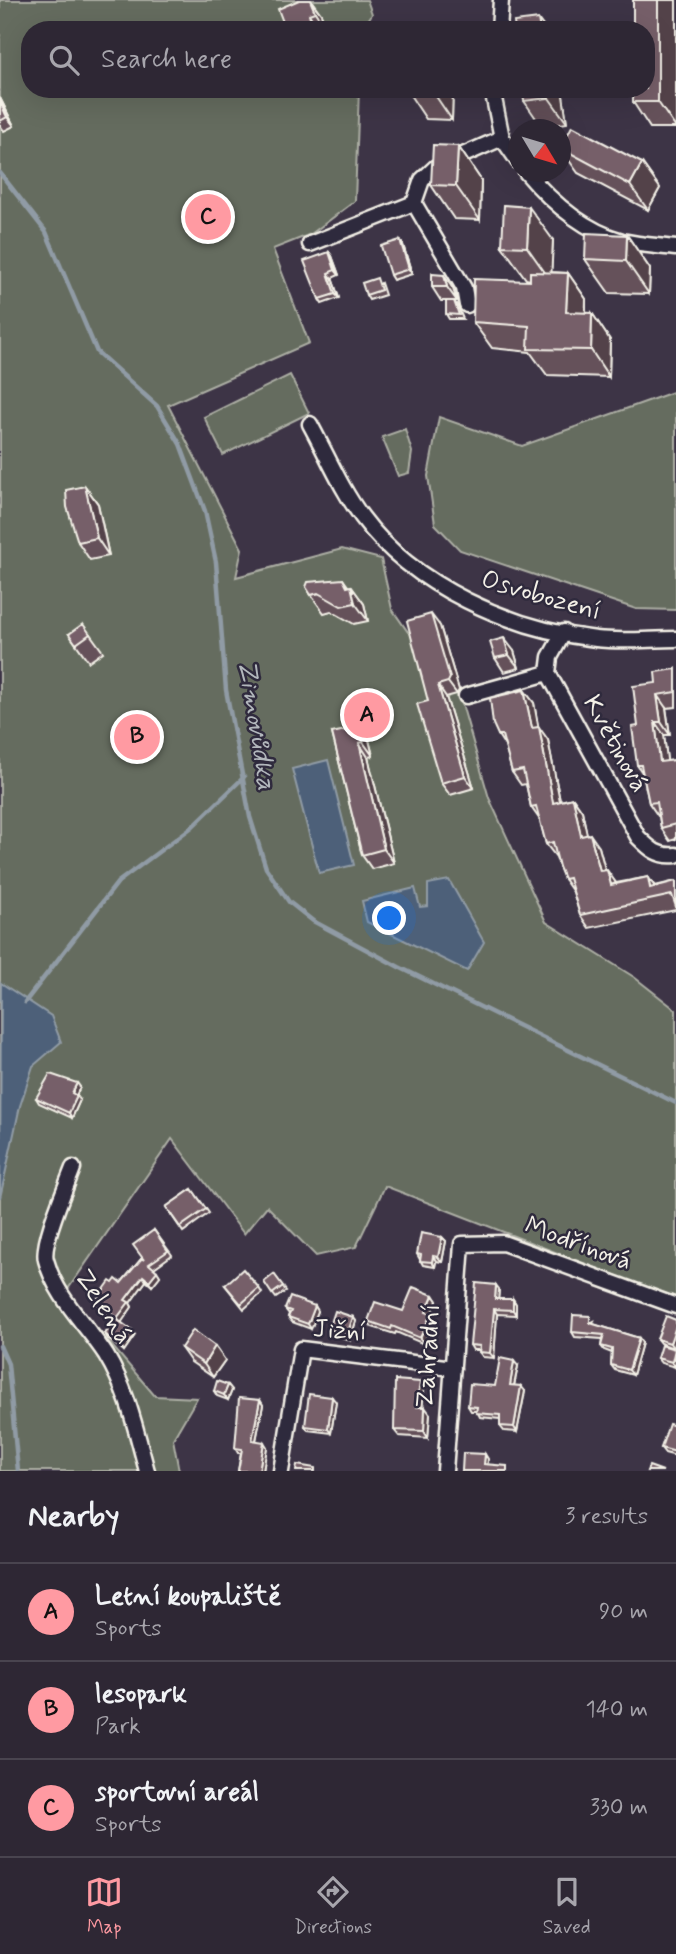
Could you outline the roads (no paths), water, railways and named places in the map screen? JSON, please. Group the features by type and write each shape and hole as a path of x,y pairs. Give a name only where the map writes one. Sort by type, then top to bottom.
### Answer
{"street":[{"path":"500,21 501,0"},
{"path":"494,98 502,138 508,146"},
{"path":"310,244 414,203 422,180 436,167 502,138"},
{"path":"536,182 564,211 584,223 622,240 676,248"},
{"path":"414,203 464,288 467,305"},
{"name":"Osvobození","path":"310,424 361,515 393,550 461,599 501,616 597,640 676,639"},
{"path":"466,696 548,673 550,657 564,632"},
{"name":"Květinová","path":"548,673 638,837 652,851 664,856 676,855"},
{"name":"Zelená","path":"73,1168 55,1215 45,1258 61,1293 82,1327 105,1354 125,1390 148,1471"},
{"name":"Modřínová","path":"462,1244 503,1243 676,1306"},
{"name":"Zahradní","path":"445,1471 462,1244"},
{"name":"Jižní","path":"281,1471 301,1349 453,1368"}],"water":[{"path":"328,760 354,865 319,873 292,769"},
{"path":"449,880 484,942 467,971 367,922 362,901 415,888 420,907 428,906 428,884"},
{"path":"1,983 51,1016 61,1042 33,1066 20,1106 0,1198"}],"waterway":[{"name":"Zimovůdka","path":"0,173 46,232 97,352 157,406 180,444 205,511 216,562 226,690 250,817 266,868 289,902 313,921 399,967 676,1103"},
{"path":"25,1002 118,882 192,827 244,777"},
{"path":"0,1346 8,1364 18,1471"}],"place":[{"name":"sportovní areál","path":"208,217"},
{"name":"Letní koupaliště","path":"367,715"},
{"name":"lesopark","path":"137,737"}]}
